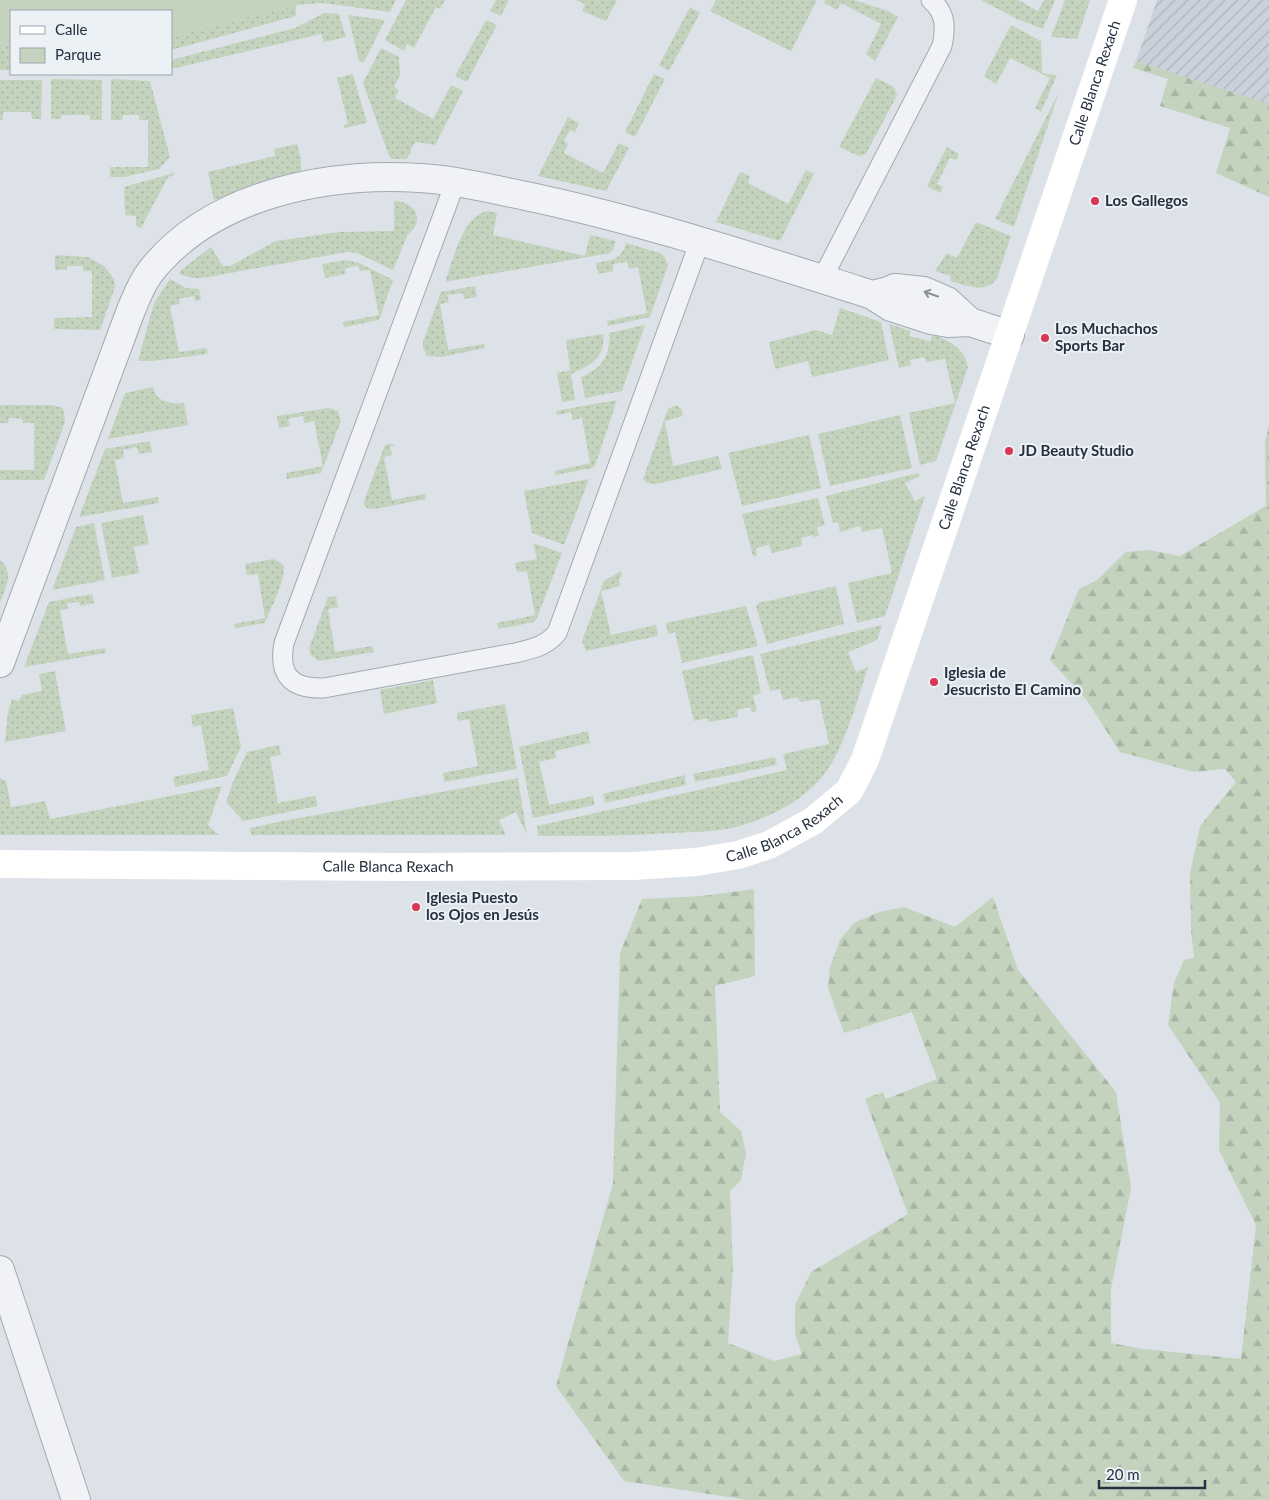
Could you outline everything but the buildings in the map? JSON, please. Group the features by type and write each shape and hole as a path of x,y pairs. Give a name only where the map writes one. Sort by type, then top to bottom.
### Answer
{"street":[{"name":"Calle Blanca Rexach","path":"0,864 393,867 633,866 696,862 738,855 769,845 813,821 849,791 865,760 1123,0"},
{"path":"1,659 131,310 150,273 164,256 209,220 254,200 291,189 345,180 421,178 455,183 597,212 700,241 872,295 895,288 924,291 947,301 970,322 1010,335"},
{"path":"0,1270 76,1500"}],"lane":[{"path":"822,279 942,46 945,31 943,15 932,0"},
{"path":"455,183 284,643 282,662 287,675 298,684 312,688 324,688 515,652 541,646 550,641 557,633 700,241"}],"shaded area":[{"path":"1157,0 1269,0 1269,105 1136,61"}],"green space":[{"path":"0,0 298,0 296,5 172,37 172,10 10,10 10,45 0,43"},
{"path":"298,0 396,0 390,12 323,3 296,5"},
{"path":"406,0 445,0 440,9 436,7 414,48 407,44 404,51 385,40"},
{"path":"496,0 509,0 501,16 490,11"},
{"path":"576,0 617,0 606,21 582,11 585,4"},
{"path":"716,0 817,0 791,51 710,11"},
{"path":"825,0 854,0 888,11 898,17 875,61 866,54 881,24 841,3 837,10 824,3"},
{"path":"981,0 1018,0 1038,11 1044,0 1055,0 1043,29 1017,19"},
{"path":"1065,0 1090,0 1077,39 1051,37"},
{"path":"296,5 296,16 172,50 172,37"},
{"path":"690,7 700,13 669,71 659,65"},
{"path":"324,13 339,14 346,37 324,42 321,34 172,69 172,60 295,28"},
{"path":"348,15 385,20 364,62 359,61"},
{"path":"486,20 497,25 467,82 455,76"},
{"path":"1011,25 1041,41 1042,73 1057,75 1041,112 1035,108 1050,78 1010,58 996,84 984,76"},
{"path":"0,43 10,45 10,70 0,70"},
{"path":"381,48 399,57 400,75 394,87 399,90 395,98 433,119 451,85 463,91 435,145 416,142 406,159 392,159 389,156 363,83"},
{"path":"1136,61 1269,104 1269,197 1216,173 1230,128 1160,106 1168,79 1133,68"},
{"path":"353,74 367,123 344,128 344,125 348,124 337,78"},
{"path":"654,74 665,79 635,137 625,132"},
{"path":"876,78 894,87 897,95 866,154 859,156 839,147"},
{"path":"51,79 102,80 102,120 90,120 90,115 61,115 61,119 51,119"},
{"path":"111,79 150,81 170,157 159,169 124,177 110,177 110,167 148,167 148,120 139,120 139,115 123,115 122,120 111,120"},
{"path":"0,80 42,80 41,119 32,119 31,112 3,112 3,120 0,120"},
{"path":"1059,92 1014,227 995,219"},
{"path":"568,117 579,123 575,132 570,130 564,141 568,144 564,153 603,173 619,143 629,148 606,191 538,176"},
{"path":"297,144 301,158 301,171 297,174 214,200 208,172 275,156 274,149"},
{"path":"947,147 959,154 956,160 950,158 937,184 943,187 940,193 927,186"},
{"path":"806,170 814,174 780,241 716,222 740,172 750,176 748,183 788,204"},
{"path":"174,173 174,175 168,177 141,228 136,226 136,216 125,215 124,187"},
{"path":"394,201 408,204 416,213 417,218 393,270 357,253 347,252 202,278 193,278 179,274 181,270 211,247 223,266 230,266 276,241 339,232 394,231"},
{"path":"488,211 497,213 493,235 585,256 590,235 616,241 610,253 445,282 460,240 466,229 479,214"},
{"path":"976,222 1011,236 997,278 988,286 982,287 950,281 951,276 935,271 947,253 957,258"},
{"path":"626,243 660,253 664,256 668,265 650,317 608,326 607,321 647,313 638,267 629,269 627,262 613,264 613,271 598,274 596,263 615,259 624,249"},
{"path":"55,255 88,257 104,266 114,279 115,287 100,330 54,329 54,318 92,317 92,271 83,271 83,266 67,266 67,270 55,270"},
{"path":"346,260 359,263 393,280 379,320 344,327 343,322 379,315 370,270 360,271 358,266 345,268 346,274 325,278 322,264"},
{"path":"170,279 186,288 199,289 201,300 195,301 194,296 179,299 180,304 170,306 179,352 206,348 208,354 138,361 154,303"},
{"path":"475,286 477,297 464,299 463,293 447,295 449,302 440,304 448,350 484,344 485,348 441,357 427,356 423,348 423,342 441,292"},
{"path":"840,308 881,322 889,360 812,377 808,361 775,369 770,342 816,330 832,335"},
{"path":"889,324 911,331 909,336 930,341 933,335 945,340 960,350 966,360 968,367 936,461 920,465 909,413 955,403 945,359 926,362 924,357 910,360 911,365 899,368"},
{"path":"645,325 622,391 585,398 581,377 595,370 604,360 607,354 609,333"},
{"path":"603,334 602,349 595,360 571,374 575,400 562,402 557,373 570,370 566,340"},
{"path":"153,387 160,399 174,403 184,403 188,425 108,439 125,393"},
{"path":"617,400 595,466 555,475 555,471 590,463 582,418 573,420 571,412 557,415 556,411"},
{"path":"0,405 51,405 63,408 65,422 44,480 0,480 0,470 34,470 34,423 23,423 22,419 9,418 8,423 0,423"},
{"path":"676,405 681,409 683,416 665,421 673,466 718,456 722,469 656,484 647,483 643,479 668,409"},
{"path":"329,408 338,411 341,421 321,473 287,479 286,473 323,466 314,421 304,423 303,416 288,419 290,426 279,428 277,416"},
{"path":"900,415 912,468 830,486 818,434"},
{"path":"1269,425 1269,1500 748,1500 624,1481 556,1386 613,1183 620,953 642,899 703,896 754,889 755,976 715,986 720,1112 741,1131 746,1153 741,1180 730,1191 733,1267 728,1343 774,1361 802,1354 795,1335 795,1305 811,1272 908,1214 865,1099 883,1092 886,1099 937,1079 912,1012 844,1033 828,988 830,967 840,940 854,923 879,912 904,907 955,927 993,897 1018,970 1116,1092 1131,1188 1111,1289 1111,1343 1143,1349 1241,1359 1256,1225 1219,1150 1220,1103 1168,1025 1174,983 1184,960 1194,958 1191,931 1190,873 1200,826 1236,782 1225,769 1194,772 1120,752 1086,699 1050,660 1079,589 1097,580 1126,552 1149,550 1180,556 1266,506 1265,442"},
{"path":"809,435 821,488 742,506 728,453"},
{"path":"150,441 152,452 139,454 137,447 123,450 124,458 115,460 123,503 158,497 159,503 79,517 105,449"},
{"path":"393,444 394,446 390,447 392,455 384,457 392,500 425,494 426,499 375,509 367,508 364,505 364,501 385,445"},
{"path":"918,473 920,476 905,483 915,501 925,496 885,616 857,623 848,583 892,573 882,528 862,532 860,526 840,532 838,522 833,523 826,496"},
{"path":"589,479 564,545 532,533 524,491"},
{"path":"818,498 825,525 817,527 819,536 814,537 813,535 801,538 802,546 772,553 769,545 756,548 757,556 753,556 742,514"},
{"path":"143,515 149,544 134,547 139,573 112,578 101,523"},
{"path":"94,523 105,580 52,590 76,527"},
{"path":"533,543 562,553 537,618 534,622 499,629 497,623 535,615 527,571 517,572 515,563 537,559"},
{"path":"273,559 284,566 280,588 265,623 235,628 234,624 265,618 258,574 247,575 245,564"},
{"path":"0,560 7,570 8,580 0,603"},
{"path":"621,571 622,577 619,578 620,586 601,591 611,635 656,625 658,636 586,651 582,641 604,581"},
{"path":"836,586 844,624 767,644 756,606 758,603"},
{"path":"92,594 94,603 80,606 79,602 67,603 68,609 60,610 68,654 105,648 106,653 24,667 49,602"},
{"path":"336,596 338,607 328,609 335,652 372,646 374,652 319,661 311,655 309,648 328,597"},
{"path":"746,606 758,646 682,663 675,632 668,634 666,623"},
{"path":"882,625 877,640 848,652 856,672 868,667 850,721 833,761 826,772 807,792 784,808 758,820 732,828 717,830 622,835 538,836 537,826 787,770 783,754 829,744 819,699 800,702 798,697 783,700 780,689 770,691 760,654"},
{"path":"753,655 761,693 753,696 757,711 752,712 750,707 737,710 738,717 709,722 707,718 694,721 682,671"},
{"path":"55,671 66,731 5,742 8,712 12,699 18,701 22,695 42,691 39,674"},
{"path":"433,680 437,703 384,714 380,690"},
{"path":"505,704 517,769 444,782 443,773 478,766 469,719 458,721 457,713"},
{"path":"233,708 241,747 227,776 175,787 173,777 209,770 201,725 193,727 191,715"},
{"path":"588,731 590,743 555,751 556,758 539,762 549,805 593,796 595,805 533,818 519,747"},
{"path":"279,745 281,755 270,757 278,803 315,796 318,806 243,821 226,802 247,752"},
{"path":"775,757 777,765 695,782 693,774"},
{"path":"685,775 686,785 605,803 603,794"},
{"path":"0,778 6,781 11,807 45,801 50,819 222,786 208,825 219,835 0,835"},
{"path":"518,778 527,835 516,812 499,820 506,835 251,835 250,828"}],"place":[{"name":"Los Gallegos","path":"1095,201"},
{"name":"Los Muchachos Sports Bar","path":"1045,338"},
{"name":"JD Beauty Studio","path":"1009,451"},
{"name":"Iglesia de Jesucristo El Camino","path":"934,682"},
{"name":"Iglesia Puesto los Ojos en Jesús","path":"416,907"}]}
